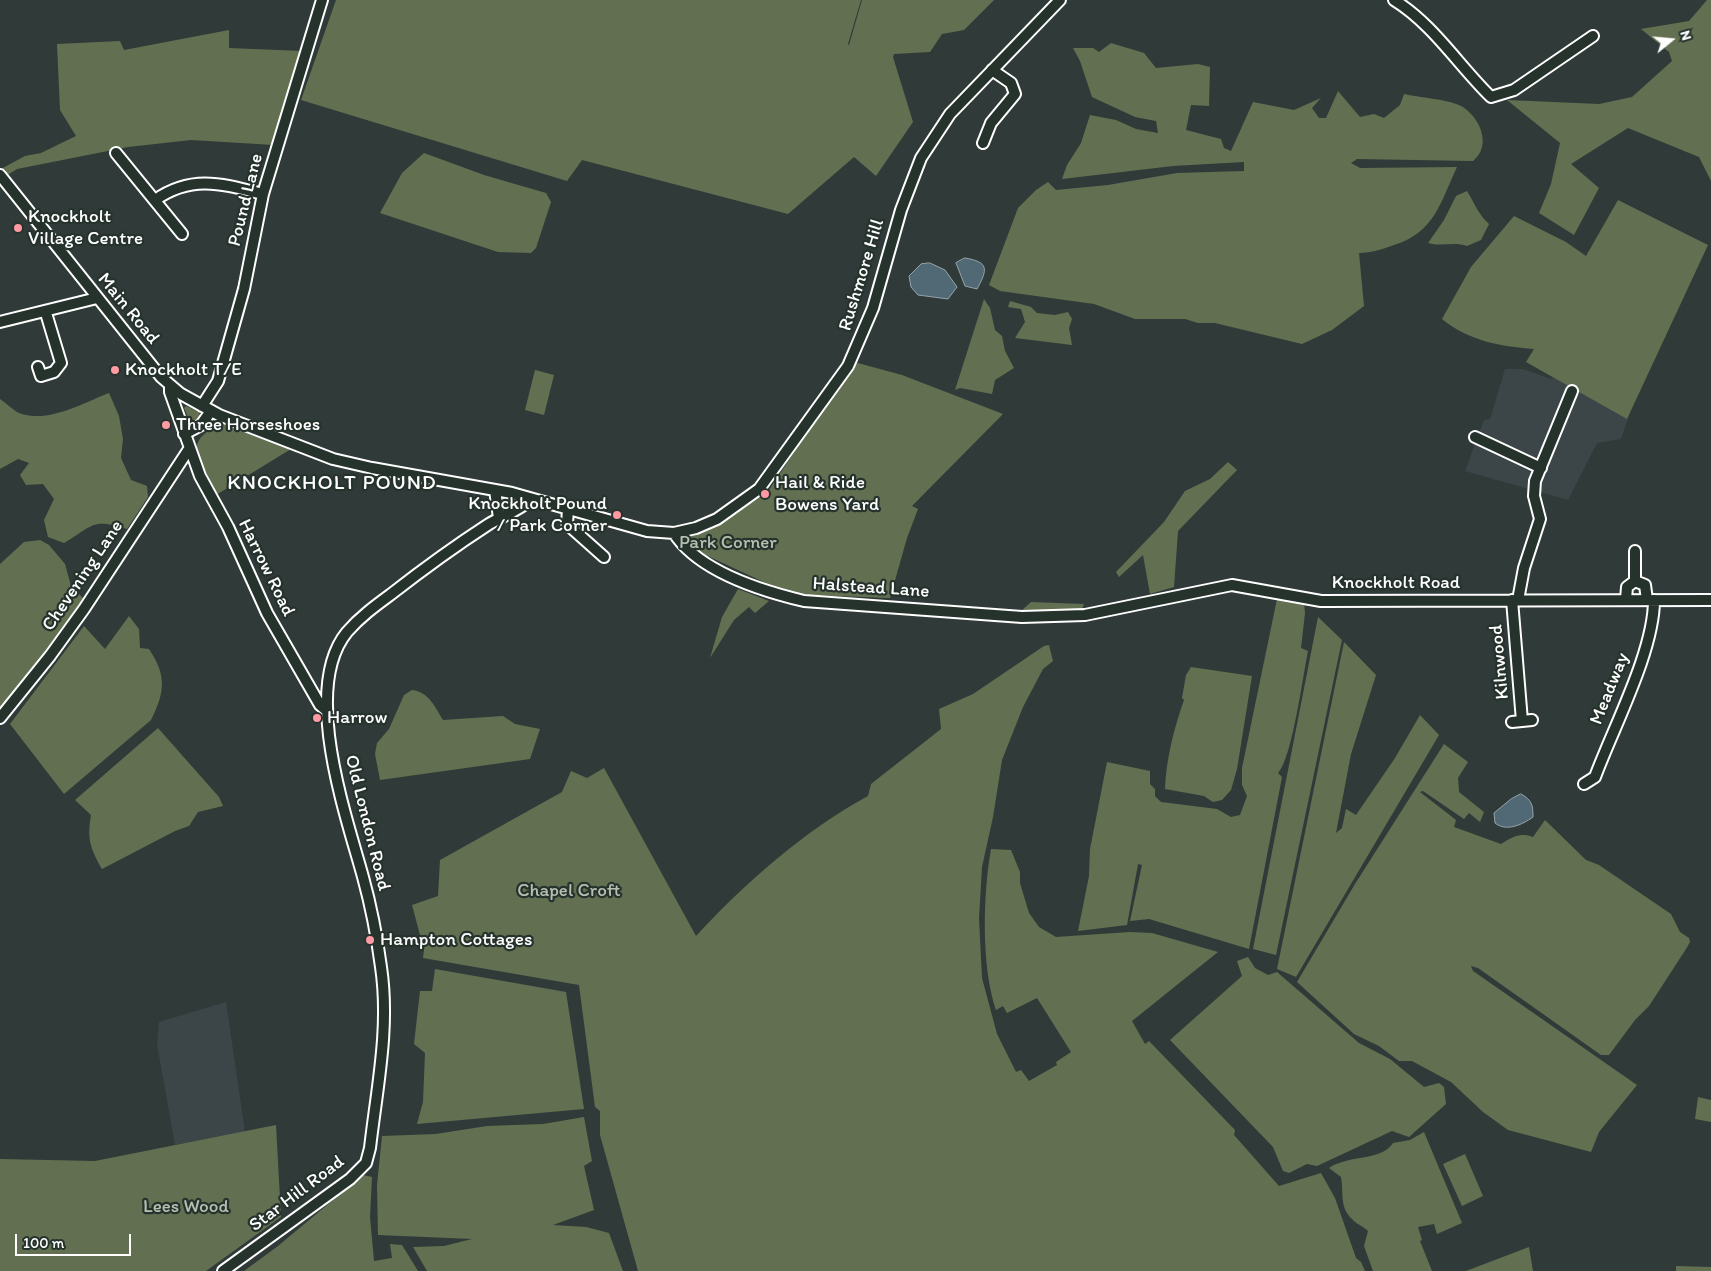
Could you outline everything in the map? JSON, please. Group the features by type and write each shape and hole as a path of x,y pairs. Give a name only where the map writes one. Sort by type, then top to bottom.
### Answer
{"street":[{"name":"Pound Lane","path":"184,434 201,425 218,380 244,289 263,194 322,0"},
{"name":"Rushmore Hill","path":"495,490 647,531 674,533 696,528 717,519 759,488 848,366 873,308 901,210 921,158 950,114 1060,0"},
{"path":"1394,0 1432,32 1492,97 1514,90 1593,36"},
{"path":"983,143 991,123 1015,94 1011,83 992,70"},
{"path":"123,156 178,232"},
{"name":"Main Road","path":"0,175 97,298 170,386 207,409 333,459 385,471 495,490"},
{"path":"155,200 169,190 202,183 218,184 263,194"},
{"path":"0,322 97,298"},
{"path":"38,367 41,376 54,372 61,363 46,312"},
{"name":"Harrow Road","path":"170,386 170,392 189,449 228,527 267,613 322,708 327,711"},
{"name":"Kilnwood","path":"1522,721 1515,600 1538,527 1539,512 1533,489 1572,391"},
{"path":"1475,437 1541,468"},
{"name":"Chevening Lane","path":"0,718 50,656 84,609 189,449"},
{"path":"495,490 499,518"},
{"name":"Old London Road","path":"372,1132 385,1029 381,966 365,884 342,807 327,711 328,684 332,663 339,644 359,620 423,569 531,499"},
{"path":"568,509 567,524 604,557"},
{"name":"Halstead Lane","path":"674,533 683,546 711,566 778,594 804,601 1022,617 1085,614"},
{"path":"1635,551 1635,581"},
{"path":"1626,600 1627,587 1635,581"},
{"path":"1635,581 1644,585 1650,600"},
{"name":"Knockholt Road","path":"1085,614 1232,586 1321,601 1711,600"},
{"name":"Meadway","path":"1584,784 1595,776 1634,680 1651,630 1650,600"},
{"path":"312,689 328,684"},
{"name":"Star Hill Road","path":"223,1271 350,1179 366,1163 372,1132"}],"shaded area":[{"path":"1505,369 1523,369 1551,379 1559,372 1636,395 1621,439 1597,443 1568,500 1465,471 1484,420 1490,419"},
{"path":"226,1002 245,1132 175,1145 157,1044 159,1022"}],"green space":[{"path":"336,0 861,0 849,45 862,0 994,0 964,30 942,34 930,52 894,54 893,57 913,122 876,176 854,157 788,214 582,160 567,181 301,100"},
{"path":"1707,0 1711,0 1711,181 1699,157 1628,128 1571,164 1599,188 1574,235 1539,213 1551,184 1560,143 1507,100 1599,104 1632,97 1672,61 1669,52 1641,29 1689,21"},
{"path":"229,30 229,48 302,51 274,145 191,140 128,147 17,169 6,176 6,170 1,169 25,156 41,153 76,136 60,110 57,44 120,41 124,50"},
{"path":"1111,43 1144,53 1156,68 1198,64 1210,67 1209,106 1191,105 1186,130 1221,139 1224,148 1231,151 1253,102 1294,110 1321,98 1312,108 1319,118 1326,118 1338,91 1360,117 1374,114 1384,118 1400,105 1404,94 1456,104 1468,111 1478,124 1483,139 1482,147 1473,161 1357,159 1351,163 1360,168 1457,167 1435,215 1419,232 1408,239 1390,246 1372,252 1359,253 1364,306 1332,330 1302,344 1215,323 1198,323 1185,319 1135,319 1094,304 1000,291 989,285 1018,208 1036,190 1048,182 1056,190 1108,185 1177,173 1244,171 1244,162 1173,166 1062,179 1067,165 1081,143 1090,115 1116,120 1136,129 1158,133 1156,121 1135,117 1092,97 1080,61 1073,48 1093,48 1099,52"},
{"path":"424,153 484,175 546,193 551,202 536,248 531,253 498,252 380,213 402,173"},
{"path":"1467,191 1479,213 1489,224 1481,240 1467,246 1428,243 1444,220 1456,196"},
{"path":"1618,200 1708,245 1627,419 1526,362 1534,349 1485,341 1463,333 1442,319 1471,267 1514,216 1566,242 1586,256"},
{"path":"984,299 990,308 995,330 1002,336 1005,351 1014,368 995,380 992,394 960,388 955,390"},
{"path":"1010,301 1031,307 1037,313 1055,315 1068,312 1072,319 1069,328 1072,345 1015,338 1025,322 1021,309 1008,307"},
{"name":"Park Corner","path":"854,362 902,375 1003,414 912,506 918,509 907,538 890,598 807,595 781,590 697,551 688,542 685,534 717,525 767,493"},
{"path":"535,370 554,375 544,415 525,410"},
{"path":"109,393 119,416 123,439 121,458 131,480 147,486 148,497 127,529 107,524 94,525 64,543 48,537 44,520 54,499 43,484 26,485 20,475 29,463 18,459 0,469 0,399 19,413 30,416 42,416 77,407"},
{"path":"186,406 199,412 201,419 191,424 184,408"},
{"path":"223,424 291,449 216,495 196,450 202,436"},
{"path":"1228,462 1237,470 1178,531 1174,587 1150,594 1143,555 1119,577 1116,572 1164,522 1185,491 1210,479"},
{"path":"498,495 518,499 520,502 502,512"},
{"path":"40,540 49,545 65,564 71,586 83,598 66,625 0,712 0,564 24,542"},
{"path":"738,589 769,601 755,613 749,607 734,620 710,658 722,617"},
{"path":"1277,599 1304,603 1305,613 1301,648 1308,651 1292,735 1283,765 1278,773 1282,777 1249,949 1149,919 1130,921 1142,865 1138,864 1127,925 1078,931 1089,876 1090,849 1107,762 1150,771 1150,784 1155,789 1155,796 1161,802 1217,809 1231,817 1240,815 1247,796 1242,785 1242,768"},
{"path":"1031,602 1084,604 1081,611 1021,611"},
{"path":"129,616 139,629 140,648 149,649 159,668 162,684 156,710 151,720 64,794 10,724 84,626 105,649"},
{"path":"1318,617 1342,640 1276,955 1253,949"},
{"path":"1344,642 1376,675 1351,754 1336,833 1342,828 1346,809 1356,815 1395,758 1420,715 1439,735 1296,977 1277,969"},
{"name":"Chapel Croft","path":"1049,645 1053,661 1043,669 1023,707 1002,760 993,817 982,867 979,918 982,978 997,1034 1016,1072 1021,1070 1029,1081 1057,1065 1056,1062 1071,1052 1037,998 1007,1013 1003,1006 996,1010 988,973 985,930 986,887 991,849 1011,850 1020,872 1020,883 1029,913 1039,927 1056,937 1130,932 1152,933 1218,952 1132,1021 1145,1044 1149,1041 1235,1130 1234,1135 1279,1186 1321,1173 1335,1198 1356,1258 1361,1262 1365,1271 638,1271 600,1135 600,1111 595,1107 579,985 423,958 424,950 412,905 438,896 440,860 562,792 571,771 587,778 604,768 696,936 735,896 777,859 821,825 868,796 871,784 941,729 939,709 973,694 1044,646"},
{"path":"1191,667 1252,676 1237,769 1231,790 1222,800 1213,802 1204,796 1165,789 1171,744 1184,700 1182,698 1186,675"},
{"path":"412,690 418,691 427,697 443,720 503,716 515,724 540,729 530,759 380,780 375,754 377,743 389,729 404,695"},
{"path":"158,728 219,797 223,806 198,812 189,826 175,831 102,869 90,843 91,815 75,800"},
{"path":"1444,744 1468,762 1458,778 1459,792 1484,812 1480,822 1469,813 1464,819 1423,791 1420,792 1456,820 1454,827 1501,844 1516,836 1533,837 1545,820 1586,860 1599,865 1671,914 1680,932 1689,938 1690,942 1686,949 1649,1006 1635,1020 1609,1055 1601,1055 1478,968 1471,966 1473,971 1637,1085 1599,1132 1591,1152 1508,1130 1483,1112 1451,1082 1412,1061 1399,1061 1379,1046 1354,1034 1297,982 1355,884"},
{"path":"1248,957 1255,968 1268,975 1277,972 1359,1043 1390,1059 1424,1087 1439,1083 1444,1087 1446,1104 1409,1137 1392,1131 1317,1166 1307,1164 1289,1173 1283,1171 1273,1147 1170,1040 1242,976 1237,961"},
{"path":"435,969 566,992 584,1109 417,1124 423,1102 425,1053 414,1044 420,991 432,991"},
{"path":"1698,1097 1711,1100 1711,1122 1695,1119"},
{"path":"584,1117 592,1161 584,1166 594,1210 553,1225 586,1227 609,1233 623,1271 427,1271 413,1247 444,1246 472,1239 378,1235 377,1185 382,1136 436,1134 487,1126 543,1124"},
{"name":"Lees Wood","path":"276,1125 281,1217 206,1271 0,1271 0,1159 95,1161"},
{"path":"1424,1132 1462,1223 1437,1234 1434,1224 1418,1227 1422,1240 1420,1241 1432,1271 1373,1271 1364,1246 1368,1231 1348,1214 1344,1204 1341,1177 1329,1168 1345,1161 1381,1153 1393,1143 1410,1140"},
{"path":"1465,1154 1483,1196 1462,1206 1443,1164"},
{"path":"363,1175 372,1177 370,1217 374,1261 392,1258 390,1244 402,1245 418,1271 244,1271 278,1246"},
{"path":"1529,1247 1533,1271 1466,1271"},
{"path":"1676,1266 1711,1267 1711,1271 1676,1271"}],"water":[{"path":"965,258 979,262 984,267 983,276 977,289 965,286 956,263"},
{"path":"930,263 945,270 957,287 948,299 918,295 911,287 909,276 921,264"},
{"path":"1521,794 1528,798 1531,803 1533,817 1524,823 1509,827 1499,826 1495,823 1494,813 1511,799"}],"place":[{"name":"Knockholt Village Centre","path":"18,228"},
{"name":"Knockholt T/E","path":"115,370"},
{"name":"Three Horseshoes","path":"166,425"},
{"name":"Hail & Ride Bowens Yard","path":"765,494"},
{"name":"Knockholt Pound / Park Corner","path":"617,515"},
{"name":"Harrow","path":"317,718"},
{"name":"Hampton Cottages","path":"370,940"}],"district":[{"name":"KNOCKHOLT POUND","path":"332,484"}]}
